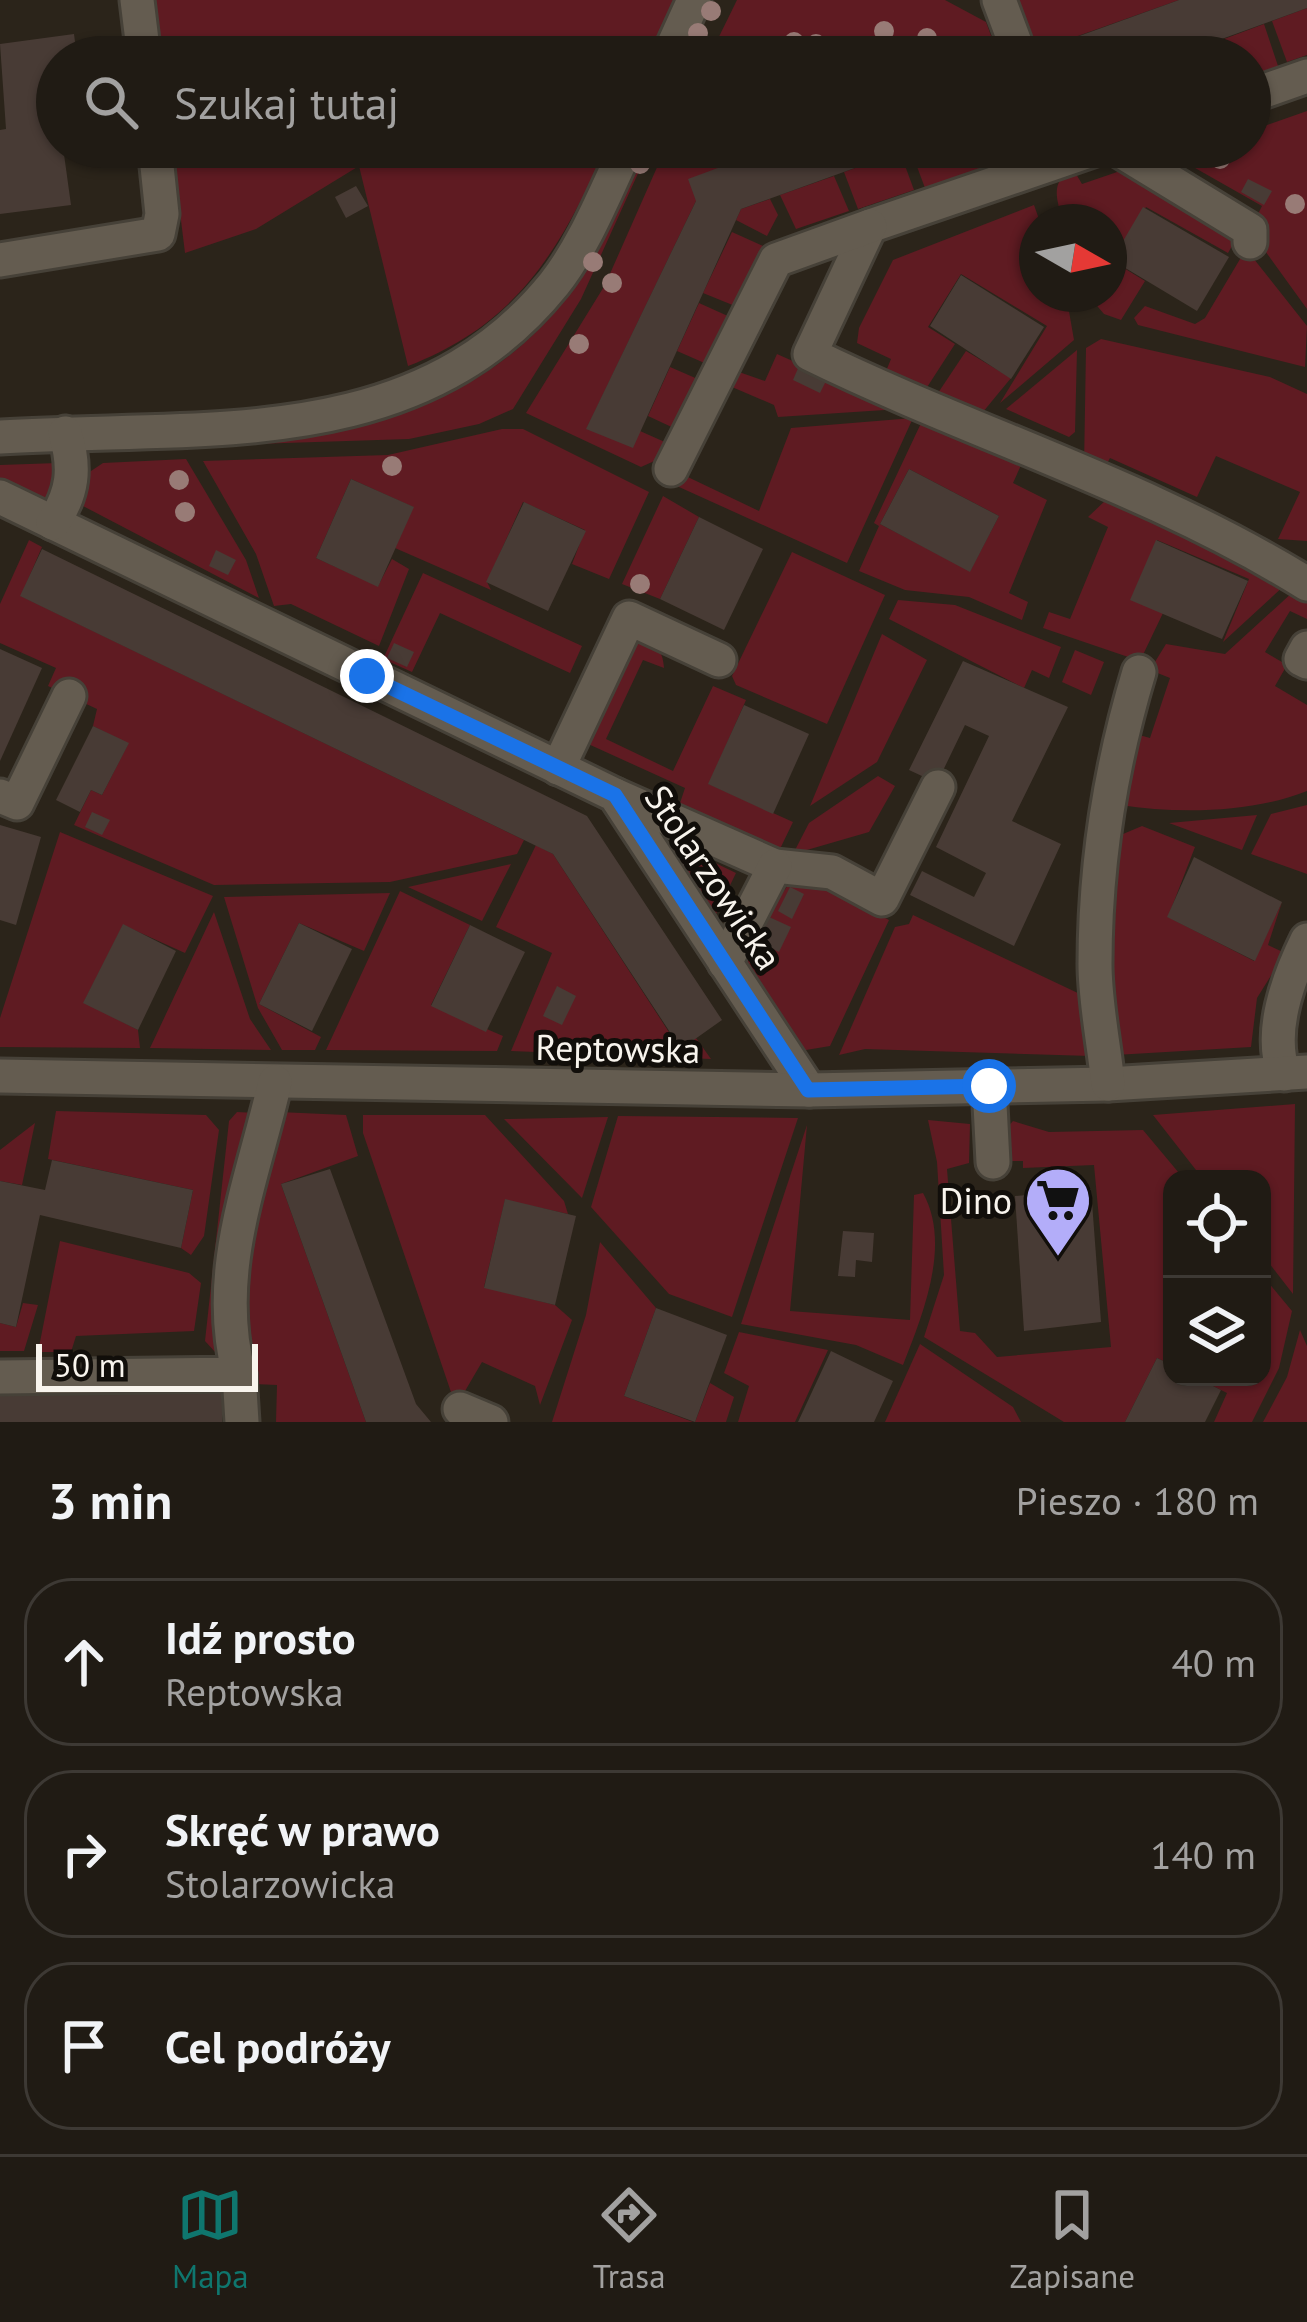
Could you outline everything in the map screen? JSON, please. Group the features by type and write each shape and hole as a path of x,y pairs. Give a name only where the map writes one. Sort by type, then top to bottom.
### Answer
{"street":[{"path":"137,0 141,36"},
{"path":"678,36 694,0"},
{"path":"999,0 1012,36"},
{"path":"1271,89 1307,76"},
{"path":"0,260 158,234 162,214 157,168"},
{"path":"0,437 333,416 418,391 494,346 557,280 616,168"},
{"path":"671,469 776,260 1018,168"},
{"path":"1148,168 1250,230 1250,242"},
{"path":"870,226 810,354 923,409 1246,545 1307,584"},
{"path":"53,523 72,483 73,458 64,434"},
{"name":"Stolarzowicka","path":"0,496 615,795 808,1090"},
{"path":"558,768 629,618 719,660"},
{"path":"1307,648 1301,659 1307,662"},
{"path":"1108,1084 1095,965 1117,753 1139,672"},
{"path":"0,796 17,803 69,696"},
{"path":"615,795 775,866 832,872 882,898 938,787"},
{"path":"725,963 775,866"},
{"path":"1296,1073 1276,1052 1281,1015 1307,940"},
{"name":"Reptowska","path":"0,1076 808,1090 1108,1084 1296,1073"},
{"path":"242,1422 230,1282 240,1201 274,1082"},
{"path":"989,1086 992,1162"},
{"path":"0,1377 239,1374"}],"shaded area":[{"path":"154,0 675,0 659,36 158,36"},
{"path":"737,0 945,0 986,22 991,36 719,36"},
{"path":"1010,0 1179,0 1078,36 1024,36"},
{"path":"1307,8 1307,55 1287,62 1272,21"},
{"path":"1264,24 1268,36 1232,36"},
{"path":"1307,111 1307,309 1250,230 1262,206 1195,168 1271,168 1271,124"},
{"path":"175,168 356,168 256,229 185,253"},
{"path":"359,168 596,168 552,250 507,305 479,328 408,366"},
{"path":"632,168 640,168 581,299 513,409 479,424 409,439 191,446 349,425 446,394 490,370 531,337 568,294"},
{"path":"657,168 744,168 696,201 587,428 640,431 667,443 661,458 641,467 526,413 605,285"},
{"path":"906,168 914,190 858,209 844,172"},
{"path":"918,168 981,168 925,188"},
{"path":"1073,169 1082,184 1123,170 1238,235 1228,253 1146,207 1127,240 1127,204 1058,204 1058,185"},
{"path":"834,176 849,211 796,229 780,195"},
{"path":"770,199 778,215 767,236 736,220 741,209"},
{"path":"1019,211 1019,309 961,274 928,327 955,344 922,395 884,376 891,359 857,343 859,328 893,260"},
{"path":"732,232 763,246 735,306 703,293"},
{"path":"1246,249 1307,326 1305,367 1138,325 1134,318 1145,306 1195,324 1205,318"},
{"path":"1127,270 1145,281 1127,310"},
{"path":"699,303 730,317 709,365 677,351"},
{"path":"1024,312 1069,312 1074,340 1000,403 1047,326"},
{"path":"1102,312 1126,312 1121,320"},
{"path":"1101,339 1270,377 1307,394 1307,541 1278,539 1300,492 1216,456 1197,497 1110,458 1102,473 1084,467 1086,348"},
{"path":"1077,350 1075,432 1069,437 1006,409"},
{"path":"966,351 1011,378 978,418 934,399"},
{"path":"777,354 900,409 778,417 774,405 732,387 739,372 765,381"},
{"path":"670,367 700,380 678,430 648,416"},
{"path":"913,418 847,563 668,482 671,469 759,511 791,428"},
{"path":"923,419 1022,463 1013,483 1047,500 1009,593 1028,602 1022,620 969,597 905,590 859,571 879,526 874,523","holes":["909,469 999,516 970,571 880,524"]},
{"path":"502,429 523,429 649,492 609,579 572,564 585,530 523,502 487,582 491,590 395,548 413,507 351,479 316,558 378,586 392,559 409,569 379,646 291,604 274,606 256,554 203,461 388,455"},
{"path":"186,459 246,560 259,598 83,506 82,477 103,463"},
{"path":"58,463 49,504 0,486 0,465"},
{"path":"663,496 699,517 660,599 622,584"},
{"path":"1107,499 1286,584 1223,642 1249,579 1157,540 1163,613 1140,661 1043,628 1049,612 1070,619 1108,527 1088,517"},
{"path":"29,540 42,547 21,596 524,840 517,854 390,882 214,885 74,825 91,790 102,795 128,744 93,726 97,709 48,686 56,668 0,643 0,604"},
{"path":"792,552 885,595 827,724 736,685 732,676"},
{"path":"423,573 582,646 570,673 440,613 412,672 383,659"},
{"path":"1294,591 1307,600 1307,619 1290,611 1265,652 1287,665 1275,686 1307,705 1307,791 1263,804 1215,810 1120,805 1132,733 1150,738 1170,678 1150,670 1166,644 1225,654"},
{"path":"898,600 955,605 1061,647 1049,678 1032,670 1024,688 889,619"},
{"path":"882,634 927,660 877,762 810,806"},
{"path":"636,639 656,648 664,668 643,660 606,739 673,771 713,686 746,700 709,784 793,822 779,851 677,812 685,788 586,743"},
{"path":"1075,650 1104,662 1091,695 1062,682"},
{"path":"878,776 895,786 869,832 793,854 809,823"},
{"path":"1307,805 1307,874 1251,854 1271,814"},
{"path":"1257,815 1242,850 1169,823"},
{"path":"1142,826 1195,847 1168,917 1254,961 1282,902 1268,945 1285,953 1257,998 1251,1047 1115,1055 1103,950 1116,837"},
{"path":"60,832 213,896 185,953 123,925 84,1002 138,1030 140,1048 0,1047 0,1018"},
{"path":"676,844 736,873 716,914 670,849"},
{"path":"536,845 553,854 680,1049 696,1038 711,1059 511,1051 552,953 496,927"},
{"path":"511,864 482,921 408,887"},
{"path":"810,879 889,920 830,1046 800,1051 748,973 745,960 755,940 790,928 767,916 790,882"},
{"path":"400,891 470,925 431,1005 503,1036 497,1051 326,1050"},
{"path":"390,893 364,951 299,923 259,1004 321,1037 315,1050 282,1050 258,1008 224,897"},
{"path":"214,912 250,1019 271,1050 150,1048"},
{"path":"913,915 1082,995 1091,1056 865,1049 839,1055 895,927 909,924"},
{"path":"1295,1104 1293,1294 1271,1266 1271,1170 1196,1170 1153,1115"},
{"path":"56,1111 206,1115 219,1130 204,1236 191,1255 181,1248 193,1190 48,1159"},
{"path":"237,1112 257,1113 224,1343 216,1353 205,1341 229,1121"},
{"path":"279,1112 346,1115 358,1156 281,1184 366,1422 276,1422 277,1385 254,1384 241,1291"},
{"path":"363,1115 485,1115 564,1201 568,1214 505,1200 484,1287 555,1305 572,1320 540,1405 535,1386 482,1362 458,1403 452,1395 363,1133"},
{"path":"618,1116 798,1118 732,1317 669,1294 591,1207"},
{"path":"608,1117 582,1198 504,1119"},
{"path":"928,1120 970,1124 969,1163 947,1169 960,1331 975,1333 997,1357 1111,1347 1094,1165 1023,1168 1023,1161 1011,1161 1006,1129 1013,1121 1049,1132 1143,1130 1176,1170 1163,1170 1163,1361 1157,1358 1125,1422 1064,1422 924,1337 944,1275 937,1162"},
{"path":"35,1123 22,1185 0,1181 0,1150"},
{"path":"807,1125 790,1311 910,1320 914,1195 923,1193 935,1235 934,1257 925,1303 903,1365 856,1345 741,1324"},
{"path":"60,1241 189,1273 201,1283 194,1331 76,1336 71,1352 38,1352"},
{"path":"600,1242 656,1308 624,1396 693,1422 552,1422 586,1315"},
{"path":"1271,1286 1292,1311 1271,1384"},
{"path":"23,1303 38,1305 24,1351 0,1351 0,1323 16,1327"},
{"path":"1300,1330 1307,1346 1307,1422 1263,1422 1287,1377"},
{"path":"739,1332 828,1350 795,1422 738,1422 749,1386 724,1373"},
{"path":"920,1344 1013,1407 1021,1422 885,1422"},
{"path":"710,1383 734,1397 726,1422 695,1422"},
{"path":"1213,1386 1270,1386 1252,1422 1214,1422 1227,1393"}],"building":[{"path":"1179,0 1307,0 1307,8 1230,36 1079,36"},
{"path":"36,39 36,168 66,168 71,205 0,214 0,130 6,129 0,44"},
{"path":"718,168 855,168 741,209 633,448 586,429 696,201 688,179"},
{"path":"1248,179 1272,191 1264,205 1241,192"},
{"path":"356,186 368,206 346,218 335,197"},
{"path":"1143,207 1229,257 1197,311 1127,269 1127,234"},
{"path":"961,275 1044,327 1011,379 930,326"},
{"path":"799,366 827,379 820,393 793,380"},
{"path":"909,469 999,516 970,572 880,524"},
{"path":"351,479 414,507 378,587 316,558"},
{"path":"524,502 586,531 548,611 486,582"},
{"path":"699,517 763,549 724,630 660,599"},
{"path":"1156,540 1248,581 1222,639 1130,600"},
{"path":"42,549 587,816 722,1020 681,1049 553,854 20,596"},
{"path":"216,550 236,560 228,575 209,566"},
{"path":"394,643 414,652 407,667 387,658"},
{"path":"0,649 42,668 0,761"},
{"path":"963,661 1068,707 1012,821 1061,844 1014,946 910,895 922,871 974,897 986,873 936,847 989,736 965,725 937,783 909,770"},
{"path":"744,705 809,734 773,814 708,784"},
{"path":"93,726 129,743 102,795 91,790 80,812 56,800"},
{"path":"92,812 110,820 102,835 85,827"},
{"path":"0,825 41,837 16,925 0,920"},
{"path":"1194,857 1282,902 1255,961 1167,917"},
{"path":"790,887 804,894 792,919 778,911"},
{"path":"767,916 791,927 779,952 755,940"},
{"path":"299,923 352,949 312,1031 259,1004"},
{"path":"123,924 176,951 138,1030 83,1003"},
{"path":"470,925 525,952 486,1032 431,1006"},
{"path":"557,986 576,996 562,1025 543,1016"},
{"path":"52,1160 193,1190 181,1248 40,1215 16,1327 0,1323 0,1181 45,1190"},
{"path":"330,1169 416,1404 431,1422 366,1422 281,1184"},
{"name":"Dino","path":"1091,1189 1101,1322 1024,1331 1015,1196"},
{"path":"505,1199 576,1216 555,1305 484,1288"},
{"path":"843,1231 874,1233 872,1262 856,1260 855,1277 838,1276"},
{"path":"656,1308 727,1335 695,1422 624,1396"},
{"path":"831,1351 893,1381 874,1422 798,1422"},
{"path":"1157,1358 1163,1361 1163,1386 1221,1390 1205,1422 1125,1422"},
{"path":"223,1384 222,1422 0,1422 0,1388"}],"place":[{"name":"Dino","path":"1058,1259"}],"route":[{"path":"367,676 615,795 808,1090 989,1086"}]}
